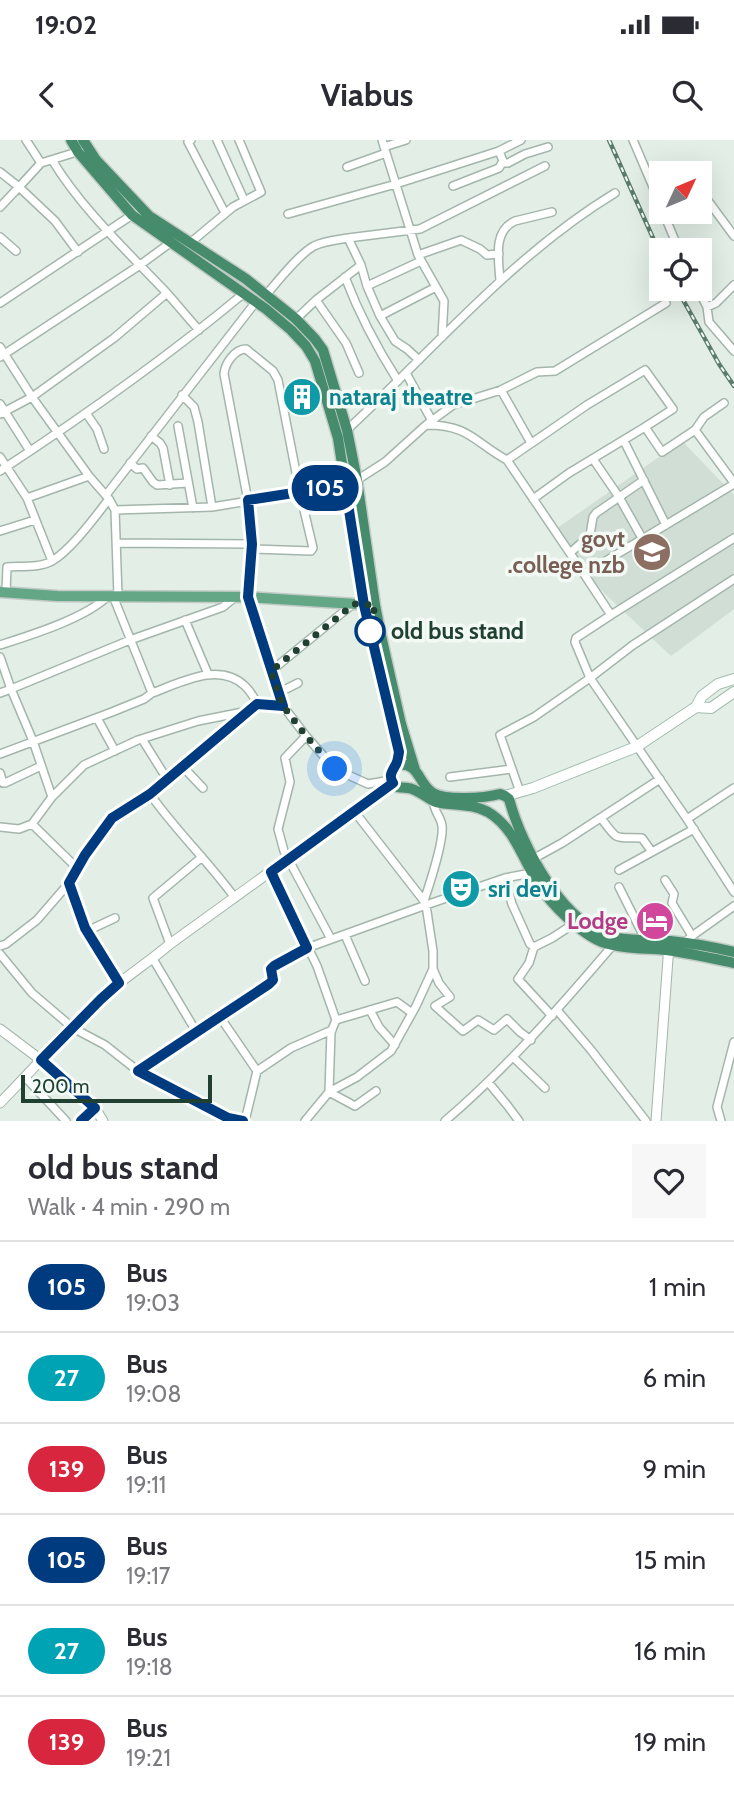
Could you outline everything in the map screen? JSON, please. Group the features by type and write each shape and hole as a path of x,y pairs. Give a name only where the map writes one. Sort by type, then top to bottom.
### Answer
{"highway":[{"path":"71,140 83,146 149,216 246,279 296,319 323,350 347,430 357,480 364,605 416,773 412,787 401,789 392,781 392,770 399,752 364,605 338,438 315,361 291,330 266,309 132,215 83,146"},
{"path":"396,765 411,766 434,797"},
{"path":"408,788 480,808 497,817 508,815 511,807"},
{"path":"434,797 500,796 509,799 520,832 545,880 558,897 597,931 734,963"},
{"path":"500,796 490,799 489,810 513,836 531,873 553,902 596,939 613,945 672,948 688,939 734,951"}],"main road":[{"path":"3,592 57,596 248,597 364,605"},
{"path":"500,796 533,788 636,747 696,707 702,696 718,684 734,678"},
{"path":"696,707 711,708 734,692"}],"street":[{"path":"26,140 41,163"},
{"path":"192,140 188,142 225,213"},
{"path":"217,140 244,200"},
{"path":"190,243 225,213 261,192 239,140"},
{"path":"347,167 384,147 406,140"},
{"path":"288,214 396,184 499,151 521,140"},
{"path":"634,140 649,178"},
{"path":"0,207 41,163 83,146"},
{"path":"384,147 420,258 444,301 442,338"},
{"path":"453,186 499,168 503,163 548,147"},
{"path":"499,151 503,163"},
{"path":"51,160 65,182 108,233 199,330"},
{"path":"266,295 279,279 317,244 410,231 433,224 545,166"},
{"path":"0,172 55,220 78,251"},
{"path":"347,430 500,281 591,207 615,193"},
{"path":"712,206 734,236"},
{"path":"500,281 500,236 505,227 515,221 552,212"},
{"path":"0,303 132,215"},
{"path":"0,237 16,251"},
{"path":"348,238 380,316 395,341 419,360"},
{"path":"367,286 461,240 487,255 499,254"},
{"path":"152,693 113,596 117,543 115,510 57,433 2,352 140,265 170,243"},
{"path":"296,319 361,265"},
{"path":"345,277 358,310 398,381"},
{"path":"707,307 716,303 734,285"},
{"path":"380,316 436,287"},
{"path":"30,451 2,409 32,397 114,338 167,293"},
{"path":"3,469 86,413 199,330 243,294"},
{"path":"316,300 346,343 359,373"},
{"path":"704,301 709,322 734,351"},
{"path":"3,592 4,567 41,565 52,561 83,532 130,463 255,303"},
{"path":"115,510 212,507 345,485 385,462 453,405 501,390 537,372 555,371 666,303"},
{"path":"117,543 252,547 312,550 276,375 246,349 235,353 224,369 224,374 248,500 252,547 248,597 278,693 283,706 335,769 368,784 392,781"},
{"path":"507,460 587,405 645,370 673,409 569,473 533,499"},
{"path":"406,373 429,423"},
{"path":"501,390 531,443"},
{"path":"182,395 194,407 212,507"},
{"path":"645,428 662,452 695,430 704,416 724,402"},
{"path":"86,413 104,449"},
{"path":"429,423 466,432 507,460 611,615"},
{"path":"178,426 192,508"},
{"path":"584,574 734,484 695,430"},
{"path":"151,436 163,448 170,485"},
{"path":"624,441 666,525"},
{"path":"0,457 3,469 27,498 52,561"},
{"path":"593,459 619,496 642,538"},
{"path":"130,463 137,469 143,468 154,484 188,483"},
{"path":"27,498 89,476"},
{"path":"570,554 590,535 596,513 644,480"},
{"path":"0,531 35,520"},
{"path":"734,538 575,640 590,678 687,818 734,892"},
{"path":"520,792 500,734 534,717 633,645 734,579"},
{"path":"0,645 37,633 98,606 113,596"},
{"path":"0,693 130,640 223,607 234,598"},
{"path":"271,671 364,605"},
{"path":"185,620 208,674"},
{"path":"0,657 52,797"},
{"path":"0,754 145,699 152,693 208,674 236,679 250,691 257,704"},
{"path":"278,693 298,682"},
{"path":"0,946 37,920 69,883 112,818 150,794 257,704 283,706"},
{"path":"0,817 4,828 19,829 32,824 52,797 84,765 142,739 198,721 249,711"},
{"path":"97,718 115,751"},
{"path":"306,736 285,758 290,782 278,829 288,859 331,939"},
{"path":"142,739 167,779"},
{"path":"0,773 5,783 41,766"},
{"path":"183,767 203,788"},
{"path":"450,777 512,769"},
{"path":"534,859 660,779"},
{"path":"0,1103 119,983 392,781"},
{"path":"687,818 734,788"},
{"path":"150,794 169,821 235,898"},
{"path":"434,797 434,810 442,826 440,846 425,903 433,951 433,969 439,983 450,997 435,1006 463,1031 478,1020 494,1030 507,1019 531,1040"},
{"path":"354,811 425,903"},
{"path":"601,818 615,836 642,838 652,852"},
{"path":"32,824 77,868"},
{"path":"619,870 694,829"},
{"path":"170,944 153,898 202,857"},
{"path":"271,872 317,966 337,1020"},
{"path":"138,1071 269,984 273,980 271,969 274,966 307,948 425,903 505,878 531,873"},
{"path":"505,878 512,904 530,944 534,947"},
{"path":"665,880 674,895 672,903 688,939 734,906"},
{"path":"69,883 87,931 119,983"},
{"path":"619,887 646,941"},
{"path":"87,931 115,918"},
{"path":"575,923 534,947 529,963 517,979 591,1050 646,1121"},
{"path":"345,935 365,981"},
{"path":"444,1121 531,1040 613,945"},
{"path":"656,1121 672,948"},
{"path":"0,954 32,993 73,1028 105,1045 138,1071 228,1118 244,1121 257,1071 290,1048 332,1030"},
{"path":"153,959 197,1034"},
{"path":"305,1121 330,1092 357,1077 391,1051 433,969"},
{"path":"330,1092 332,1030 337,1020 397,1002 412,1013"},
{"path":"370,1010 379,1027 395,1045"},
{"path":"220,1017 257,1071"},
{"path":"1,1031 41,1060 95,1108 103,1121"},
{"path":"721,1121 717,1107 734,1042"},
{"path":"513,1057 545,1088"},
{"path":"25,1077 66,1121"},
{"path":"488,1082 519,1121"},
{"path":"330,1092 355,1106 376,1091"},
{"path":"81,1121 95,1108"},
{"path":"454,1113 460,1121"}],"shaded area":[{"name":"govt .college nzb","path":"682,441 734,495 734,609 671,656 584,574 556,529"}],"railway":[{"path":"609,140 653,238"},
{"path":"684,301 734,386"}],"bus line":[{"name":"105","path":"81,1121 95,1108 41,1060 119,983 85,928 69,883 85,855 112,818 150,794 257,704 283,706 248,597 252,544 248,500 345,485 364,605 399,752 390,777 393,783 271,872 307,948 274,966 271,969 273,980 269,984 138,1071 228,1118 243,1121"}],"place":[{"name":"nataraj theatre","path":"302,397"},
{"name":"govt .college nzb","path":"652,552"},
{"name":"old bus stand","path":"370,631"},
{"name":"sri devi","path":"461,889"},
{"name":"Lodge","path":"655,921"}],"route":[{"path":"335,769 283,706 271,671 354,604 375,605 370,631"}]}
